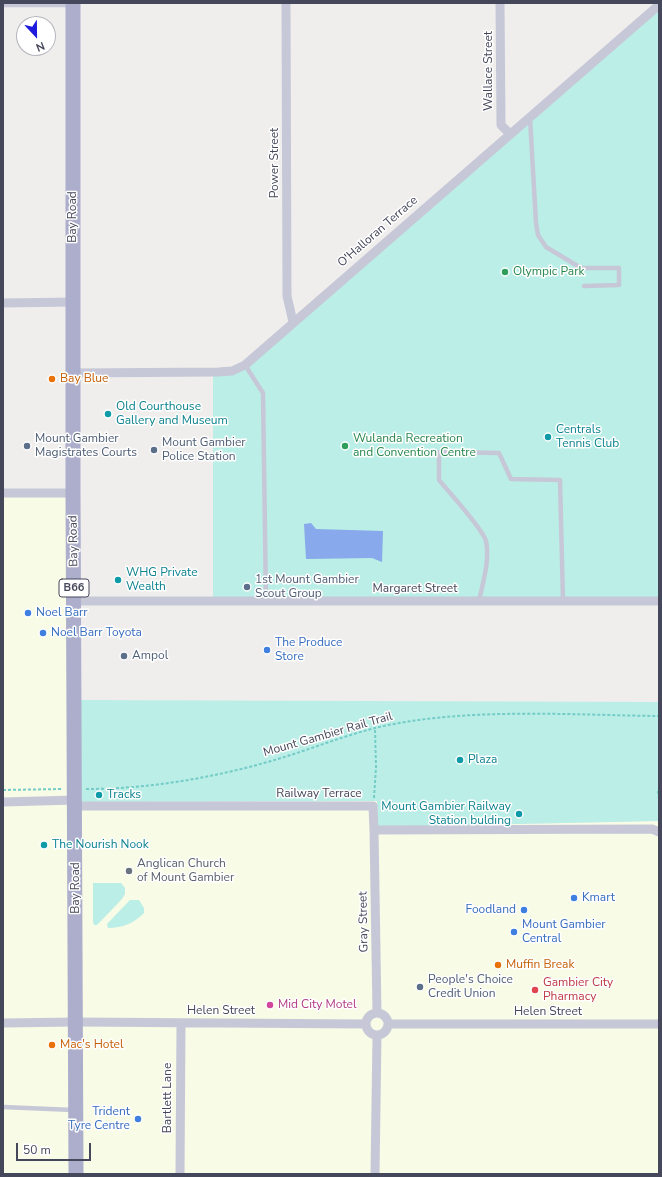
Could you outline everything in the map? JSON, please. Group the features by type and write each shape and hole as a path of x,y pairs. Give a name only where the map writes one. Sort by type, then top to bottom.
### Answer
{"main road":[{"name":"Bay Road","path":"73,4 73,493 76,798 76,1174"}],"street":[{"name":"Power Street","path":"286,3 287,296 293,322"},
{"name":"Wallace Street","path":"500,3 501,125 510,134"},
{"name":"O'Halloran Terrace","path":"73,373 232,372 245,365 659,5"},
{"path":"3,303 73,302"},
{"path":"3,493 73,493"},
{"name":"Margaret Street","path":"74,601 659,601"},
{"name":"Railway Terrace","path":"3,802 76,798 373,806 374,830"},
{"path":"374,830 652,828 659,832"},
{"name":"Gray Street","path":"374,830 377,1013"},
{"path":"377,1013 383,1015 388,1024 384,1033 377,1035 368,1031 366,1024 370,1016 377,1013"},
{"name":"Helen Street","path":"3,1023 76,1022 366,1024"},
{"name":"Bartlett Lane","path":"180,1174 181,1023"},
{"name":"Helen Street","path":"388,1024 659,1024"},
{"path":"375,1174 377,1035"}],"lane":[{"path":"3,5 73,4"},
{"path":"530,116 538,235 546,247 581,268 619,268 619,285 584,286"},
{"path":"245,365 263,393 266,601"},
{"path":"479,601 487,565 486,539 462,506 439,480 439,452 499,453 512,479 560,480 562,601"},
{"path":"3,1107 76,1110"}],"path":[{"name":"Mount Gambier Rail Trail","path":"3,790 76,798 146,785 218,775 271,761 375,728 435,719 484,715 659,716"},
{"path":"373,806 376,767 375,728"},
{"path":"658,791 659,799"}],"shaded area":[{"name":"Olympic Park","path":"659,5 659,601 213,601 213,372 232,371"},
{"path":"73,493 76,805 377,801 378,827 659,821 659,1174 3,1174 3,494"},
{"path":"79,700 659,702 659,821 378,827 377,801 79,802"},
{"path":"93,883 121,883 125,888 125,894 122,899 97,925 94,925 93,922"},
{"path":"130,900 139,900 144,908 144,913 136,920 128,924 108,928 107,924"}],"water":[{"path":"311,523 316,529 383,531 382,562 372,558 306,559 304,524"}],"place":[{"name":"Olympic Park","path":"505,272"},
{"name":"Bay Blue","path":"52,379"},
{"name":"Old Courthouse Gallery and Museum","path":"108,414"},
{"name":"Centrals Tennis Club","path":"548,437"},
{"name":"Mount Gambier Magistrates Courts","path":"27,446"},
{"name":"Wulanda Recreation and Convention Centre","path":"345,446"},
{"name":"Mount Gambier Police Station","path":"154,450"},
{"name":"WHG Private Wealth","path":"118,580"},
{"name":"1st Mount Gambier Scout Group","path":"247,587"},
{"name":"Noel Barr","path":"28,613"},
{"name":"Noel Barr Toyota","path":"43,633"},
{"name":"The Produce Store","path":"267,650"},
{"name":"Ampol","path":"124,656"},
{"name":"Plaza","path":"460,760"},
{"name":"Tracks","path":"99,795"},
{"name":"Mount Gambier Railway Station bulding","path":"519,814"},
{"name":"The Nourish Nook","path":"44,845"},
{"name":"Anglican Church of Mount Gambier","path":"129,871"},
{"name":"Kmart","path":"574,898"},
{"name":"Foodland","path":"524,910"},
{"name":"Mount Gambier Central","path":"514,932"},
{"name":"Muffin Break","path":"498,965"},
{"name":"People's Choice Credit Union","path":"420,987"},
{"name":"Gambier City Pharmacy","path":"535,990"},
{"name":"Mid City Motel","path":"270,1005"},
{"name":"Mac's Hotel","path":"52,1045"},
{"name":"Trident Tyre Centre","path":"138,1119"}]}
